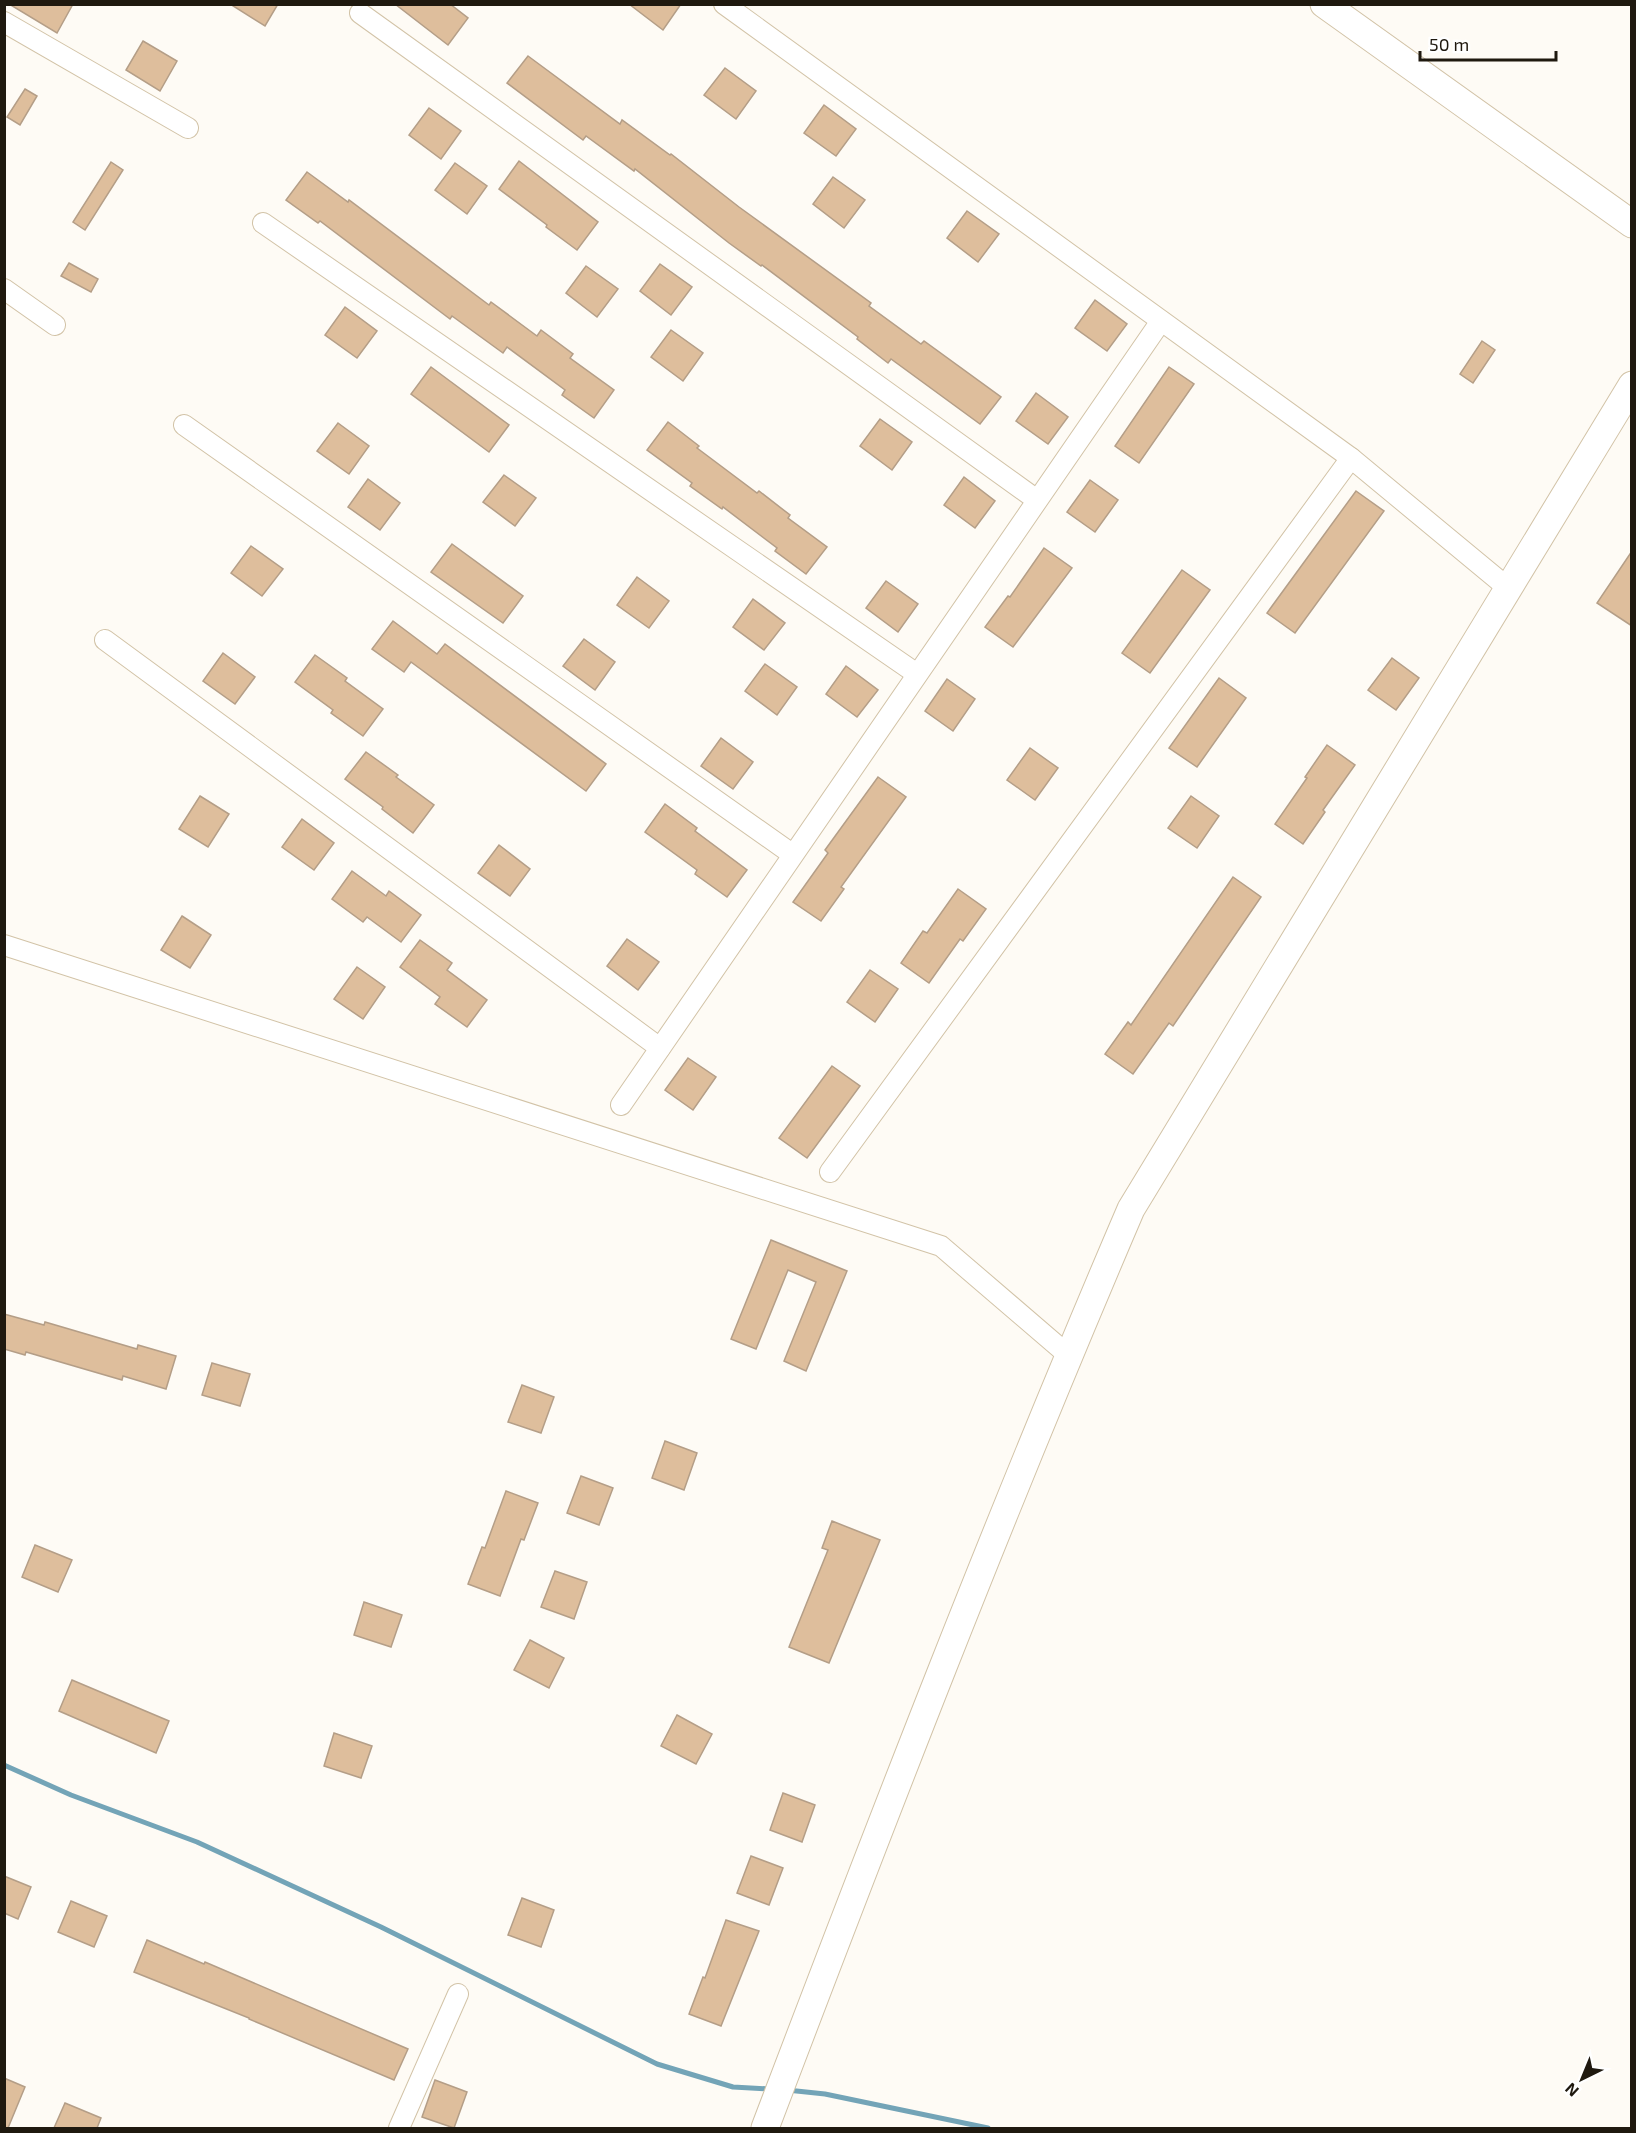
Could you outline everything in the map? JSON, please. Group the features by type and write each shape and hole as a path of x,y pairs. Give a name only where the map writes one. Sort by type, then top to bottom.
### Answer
{"street":[{"path":"724,4 1351,458 1508,588"},
{"path":"1324,4 1632,224"},
{"path":"360,13 1037,500"},
{"path":"4,22 188,128"},
{"path":"263,223 916,674"},
{"path":"4,289 56,325"},
{"path":"621,1105 1161,321"},
{"path":"765,2128 885,1812 1068,1355 1131,1209 1632,385"},
{"path":"184,425 792,854"},
{"path":"830,1172 1351,458"},
{"path":"105,640 660,1048"},
{"path":"4,945 941,1246 1068,1355"},
{"path":"399,2128 458,1994"}],"building":[{"path":"9,4 73,4 57,33"},
{"path":"230,4 278,4 265,26"},
{"path":"395,4 450,4 468,18 448,45"},
{"path":"629,4 681,4 663,30"},
{"path":"143,41 177,61 160,91 126,70"},
{"path":"528,56 620,124 622,120 671,154 739,207 871,303 869,306 921,344 924,341 1001,397 980,424 891,359 888,363 857,339 858,337 729,243 635,169 634,171 586,136 583,140 507,83"},
{"path":"725,68 756,91 736,119 704,95"},
{"path":"25,89 37,96 20,125 7,117"},
{"path":"824,105 856,129 836,156 804,133"},
{"path":"429,108 461,131 441,159 409,135"},
{"path":"519,161 598,222 577,250 499,189"},
{"path":"111,162 123,170 85,230 73,222"},
{"path":"455,163 487,186 467,214 435,190"},
{"path":"307,172 348,202 349,200 489,305 491,302 537,336 541,330 573,354 570,358 614,390 594,418 562,395 565,390 507,347 503,353 452,316 450,319 320,221 318,223 286,200"},
{"path":"833,177 865,200 844,228 813,204"},
{"path":"967,211 999,234 978,262 947,238"},
{"path":"69,263 98,279 91,292 61,276"},
{"path":"660,264 692,287 671,315 640,291"},
{"path":"586,266 618,289 597,317 566,293"},
{"path":"1095,300 1127,324 1107,351 1075,328"},
{"path":"345,307 377,331 357,358 325,335"},
{"path":"671,330 703,353 683,381 651,357"},
{"path":"1482,341 1495,350 1473,383 1460,374"},
{"path":"431,367 509,425 489,452 411,394"},
{"path":"1169,367 1194,384 1139,463 1115,446"},
{"path":"1036,393 1068,417 1048,444 1016,421"},
{"path":"880,419 912,442 892,470 860,446"},
{"path":"668,422 699,446 697,448 757,493 759,491 790,515 788,518 827,547 806,574 775,551 777,548 723,507 722,509 690,486 692,483 647,450"},
{"path":"338,423 369,446 349,474 317,451"},
{"path":"504,475 536,498 515,526 483,502"},
{"path":"964,477 995,501 975,528 944,505"},
{"path":"368,479 400,503 380,530 348,507"},
{"path":"1090,480 1118,500 1095,532 1067,512"},
{"path":"1356,491 1384,511 1295,633 1267,613"},
{"path":"452,544 523,596 503,623 431,572"},
{"path":"251,546 283,569 262,596 231,573"},
{"path":"1044,548 1072,568 1013,647 985,627 1008,596 1010,597"},
{"path":"1632,551 1632,626 1597,603"},
{"path":"1182,570 1210,590 1150,673 1122,653"},
{"path":"637,577 669,601 649,628 617,605"},
{"path":"886,581 918,604 898,632 866,608"},
{"path":"753,599 785,623 764,650 733,627"},
{"path":"393,621 437,654 445,644 606,764 586,791 411,662 404,672 372,649"},
{"path":"584,639 615,662 595,690 563,666"},
{"path":"223,653 255,677 235,704 203,681"},
{"path":"315,655 347,678 345,681 383,709 363,736 331,713 333,710 295,682"},
{"path":"1392,658 1419,678 1396,710 1368,690"},
{"path":"765,664 797,687 777,715 745,691"},
{"path":"846,666 878,690 857,717 826,694"},
{"path":"1219,678 1246,698 1197,767 1169,748"},
{"path":"947,679 975,699 953,731 925,711"},
{"path":"721,738 753,762 733,789 701,766"},
{"path":"1327,745 1355,765 1323,810 1325,812 1303,844 1275,824"},
{"path":"1030,748 1058,768 1035,800 1007,780"},
{"path":"366,752 434,805 413,833 345,779"},
{"path":"878,777 906,797 841,887 844,889 821,921 793,902 828,853 825,850"},
{"path":"200,796 229,814 208,847 179,829"},
{"path":"1191,796 1219,816 1197,848 1168,828"},
{"path":"665,804 697,828 695,831 747,870 727,897 695,874 697,870 645,832"},
{"path":"302,819 334,843 314,870 282,847"},
{"path":"499,845 530,869 510,896 478,873"},
{"path":"352,871 386,896 389,891 421,915 401,942 367,917 363,922 332,899"},
{"path":"1233,877 1261,897 1173,1026 1169,1023 1133,1074 1105,1054 1128,1022 1131,1025"},
{"path":"958,889 986,909 963,941 960,939 929,983 901,963 923,931 927,933"},
{"path":"182,916 211,935 190,968 161,950"},
{"path":"627,939 659,962 638,990 607,966"},
{"path":"420,940 452,963 447,970 487,1000 467,1027 435,1004 440,997 400,967"},
{"path":"357,967 385,987 363,1019 334,999"},
{"path":"870,970 898,989 875,1022 847,1002"},
{"path":"688,1058 716,1077 693,1110 665,1090"},
{"path":"832,1066 860,1086 807,1158 779,1138"},
{"path":"771,1240 847,1271 806,1371 784,1361 816,1282 788,1270 756,1349 731,1339"},
{"path":"4,1314 44,1325 45,1322 137,1349 138,1345 176,1356 166,1389 123,1376 122,1380 26,1352 25,1355 4,1349"},
{"path":"212,1363 250,1374 240,1406 202,1395"},
{"path":"522,1385 554,1397 541,1433 508,1422"},
{"path":"665,1441 697,1453 684,1490 652,1478"},
{"path":"581,1476 613,1488 599,1525 567,1513"},
{"path":"506,1491 538,1503 524,1540 521,1539 500,1596 468,1584 482,1547 485,1548"},
{"path":"832,1521 880,1540 829,1663 789,1647 828,1550 822,1548"},
{"path":"35,1545 72,1560 58,1592 22,1577"},
{"path":"555,1571 587,1582 574,1619 541,1607"},
{"path":"364,1602 402,1615 391,1647 354,1635"},
{"path":"530,1640 564,1658 549,1688 514,1670"},
{"path":"72,1680 169,1721 156,1753 59,1711"},
{"path":"677,1715 712,1734 696,1764 661,1746"},
{"path":"334,1733 372,1746 361,1778 324,1766"},
{"path":"783,1793 815,1805 802,1842 770,1830"},
{"path":"751,1856 783,1868 769,1905 737,1893"},
{"path":"4,1876 31,1887 18,1919 4,1913"},
{"path":"522,1898 554,1910 541,1947 508,1935"},
{"path":"71,1901 107,1916 94,1947 58,1932"},
{"path":"726,1920 759,1931 721,2026 689,2014"},
{"path":"147,1940 204,1964 205,1962 408,2049 394,2080 134,1972"},
{"path":"4,2078 25,2087 8,2128 4,2128"},
{"path":"435,2080 467,2092 454,2128 422,2117"},
{"path":"65,2103 101,2118 97,2128 54,2128"}],"waterway":[{"path":"4,1765 71,1795 197,1842 381,1927 657,2064 733,2087 771,2089"},
{"path":"787,2090 825,2094 988,2128"}]}
